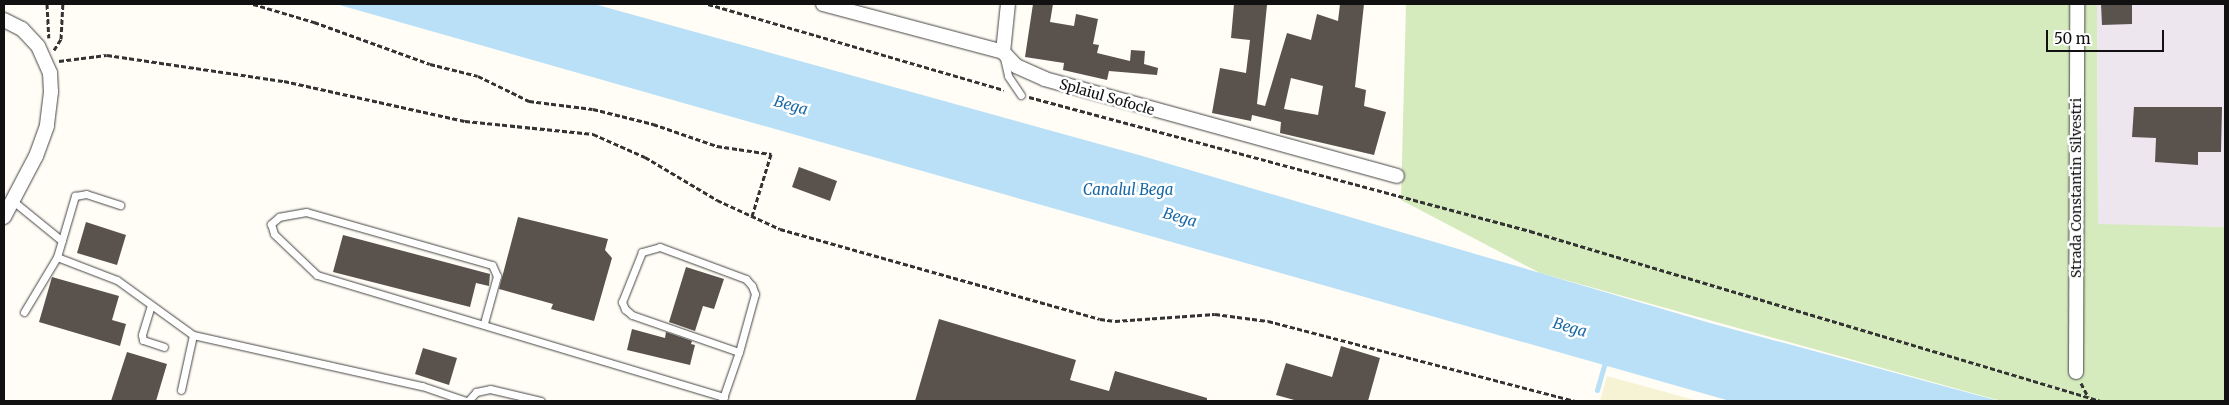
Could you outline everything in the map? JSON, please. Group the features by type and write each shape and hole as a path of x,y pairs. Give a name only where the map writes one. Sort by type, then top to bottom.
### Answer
{"street":[{"name":"Splaiul Sofocle","path":"823,4 1003,52 1016,66 1045,79 1397,176"},
{"path":"1003,52 1008,4"},
{"name":"Strada Constantin Silvestri","path":"2076,372 2077,4"},
{"path":"4,20 32,38 44,57 52,92 47,126 36,156 4,217"}],"lane":[{"path":"1003,52 1008,76 1021,95"},
{"path":"24,312 57,257 75,196 86,194 120,204"},
{"path":"13,201 62,241"},
{"path":"484,323 497,276 492,265 306,212 279,217 271,224 274,234 317,275 484,323 723,399 739,352 754,294 746,279 660,247 642,252 622,302 625,309 632,315 739,352"},
{"path":"57,257 117,280 193,335 422,386 467,401 476,392 490,389 541,401"},
{"path":"151,305 142,335 143,340 164,347"},
{"path":"181,390 193,335"}],"path":[{"path":"44,57 50,30 47,4"},
{"path":"44,57 61,39 63,4"},
{"path":"253,4 314,22 430,64 478,76 529,101 593,109 653,124 717,146 771,154 752,216"},
{"path":"708,4 1021,95 1530,231 2101,401"},
{"path":"44,57 107,55 284,81 465,121 593,134 645,157 752,216 780,229 1100,319 1115,321 1215,314 1268,321 1575,401"}],"shaded area":[{"path":"2097,4 2225,4 2225,227 2098,225"},
{"path":"1607,376 1698,401 1600,401"}],"green space":[{"path":"1406,4 2097,4 2098,224 2225,227 2225,401 2001,401 1540,273 1401,200"}],"water":[{"name":"Canalul Bega","path":"336,4 594,4 1139,155 1710,323 1999,401 1730,401"}],"building":[{"path":"1033,4 1053,4 1050,22 1074,26 1076,14 1098,19 1093,44 1099,45 1097,53 1130,61 1131,50 1145,51 1144,64 1158,68 1157,75 1109,71 1107,80 1063,70 1064,63 1025,57"},
{"path":"1234,4 1267,5 1257,104 1265,106 1287,33 1311,40 1317,14 1338,21 1340,4 1364,4 1355,87 1366,90 1364,106 1386,112 1374,155 1280,133 1281,122 1252,115 1251,121 1212,113 1220,68 1246,73 1250,40 1231,38","holes":["1291,78 1323,86 1318,115 1284,109"]},
{"path":"2101,4 2132,4 2132,24 2102,25"},
{"path":"2134,107 2222,107 2221,152 2198,152 2198,165 2155,162 2156,138 2132,137"},
{"path":"799,167 837,181 830,201 792,187"},
{"path":"518,217 608,239 605,250 612,258 594,321 551,309 553,304 499,289"},
{"path":"86,222 126,235 117,265 77,253"},
{"path":"343,235 490,274 489,286 476,283 470,307 333,272"},
{"path":"686,267 724,279 714,309 703,306 695,331 669,322"},
{"path":"52,277 119,296 112,320 126,324 120,346 39,322"},
{"path":"939,319 1076,360 1070,380 1109,391 1115,371 1207,398 1207,401 915,401"},
{"path":"632,329 665,338 666,332 692,341 691,344 695,345 690,365 627,350"},
{"path":"1341,346 1380,358 1368,401 1298,401 1276,395 1286,363 1332,377"},
{"path":"423,348 457,358 449,385 415,374"},
{"path":"127,352 167,364 156,401 111,401"}],"waterway":[{"path":"1597,390 1606,359"}],"water label":[{"name":"Bega","path":"791,105"},
{"name":"Bega","path":"1180,217"},
{"name":"Bega","path":"1570,327"}]}
